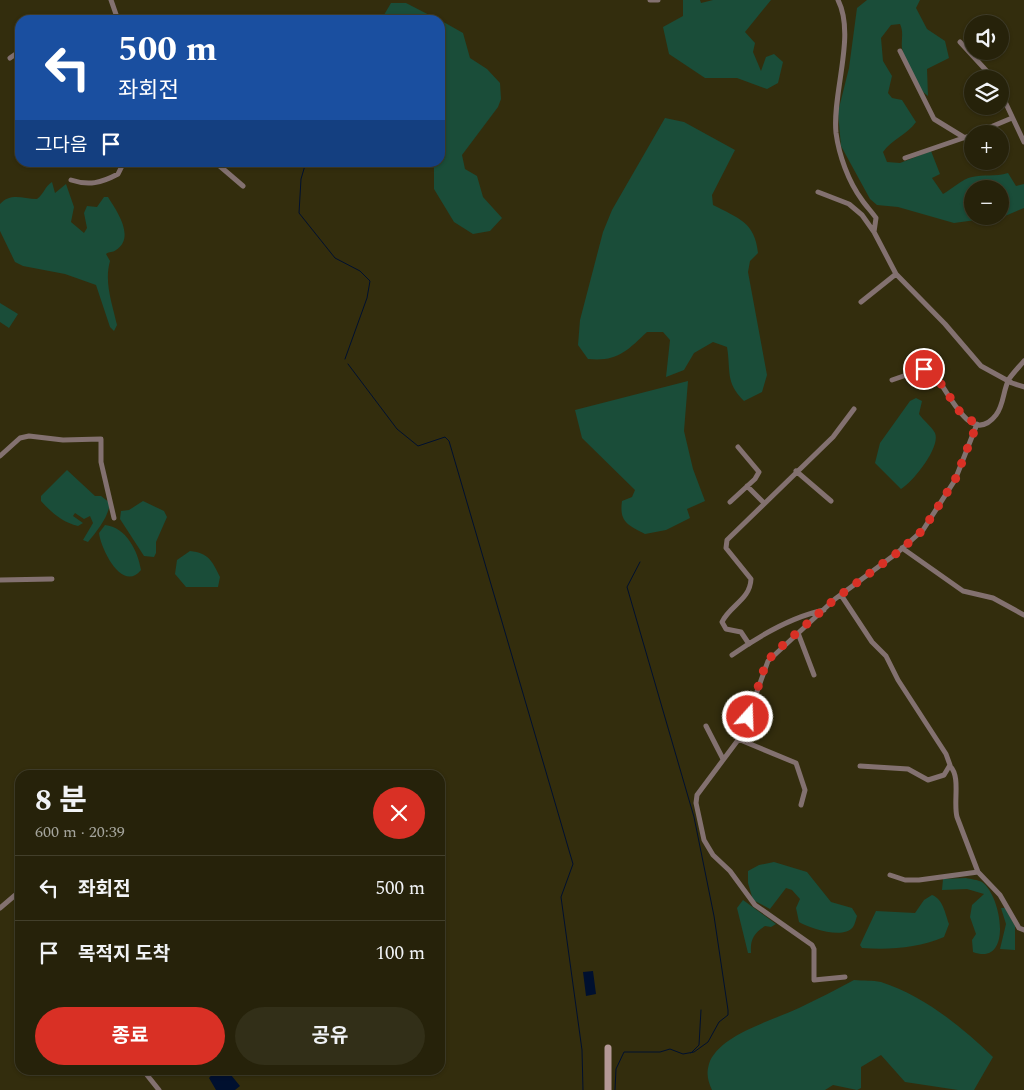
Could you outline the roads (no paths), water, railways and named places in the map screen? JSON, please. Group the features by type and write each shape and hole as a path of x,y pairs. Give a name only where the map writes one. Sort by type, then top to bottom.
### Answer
{"main road":[{"path":"608,1048 608,1090"}],"street":[{"path":"111,0 116,15"},
{"path":"650,0 658,0"},
{"path":"838,0 841,6 844,33 835,112 836,134 848,174 857,193 876,218 874,232"},
{"path":"960,42 986,70"},
{"path":"900,51 934,118 964,137"},
{"path":"10,58 15,54"},
{"path":"1009,111 1024,142"},
{"path":"995,125 1012,118"},
{"path":"905,158 964,138"},
{"path":"71,180 87,184 97,183 118,174 122,167"},
{"path":"221,167 243,186"},
{"path":"818,192 849,204 874,232 896,274 945,324 981,366 1024,387"},
{"path":"861,302 896,274"},
{"path":"892,380 918,370 929,369 962,415 977,424 983,424 995,417 1008,380 1024,361"},
{"path":"749,644 744,634 726,629 722,622 748,593 751,585 751,579 728,552 726,544 796,471 833,437 854,409"},
{"path":"845,977 814,980 814,949 812,945 755,905 730,871 708,848 696,803 698,795 744,729 768,661 841,594 923,530 955,480 977,424"},
{"path":"0,456 20,438 29,436 63,440 101,439 101,462 114,518"},
{"path":"730,502 760,472 738,447"},
{"path":"796,471 831,501"},
{"path":"747,486 764,503"},
{"path":"902,548 963,591 993,598 1024,615"},
{"path":"0,580 52,579"},
{"path":"841,594 872,642 886,656 898,680 946,754 956,776 955,808 957,817 978,872 1000,895 1019,928 1024,930"},
{"path":"732,655 806,614 824,610"},
{"path":"798,633 814,675"},
{"path":"706,726 723,759"},
{"path":"738,739 796,763 805,790 802,805"},
{"path":"860,766 908,769 928,780 944,775 950,766"},
{"path":"890,875 905,880 918,880 978,872"},
{"path":"0,908 15,895"},
{"path":"147,1075 159,1090"}],"water":[{"path":"593,971 596,994 586,996 583,972"},
{"path":"212,1075 231,1075 240,1086 235,1090 216,1090 209,1078"}],"waterway":[{"path":"305,167 301,179 299,213 335,258 360,271 370,281 367,298 345,359"},
{"path":"348,364 397,429 418,446 445,437 449,441 573,864 561,897 582,1050 583,1090"},
{"path":"615,1090 616,1069 624,1052 660,1052 670,1049 683,1054 694,1052 708,1042 719,1022 728,1015 714,916 694,817 627,587 640,562"},
{"path":"691,1053 699,1045 701,1010"}]}
